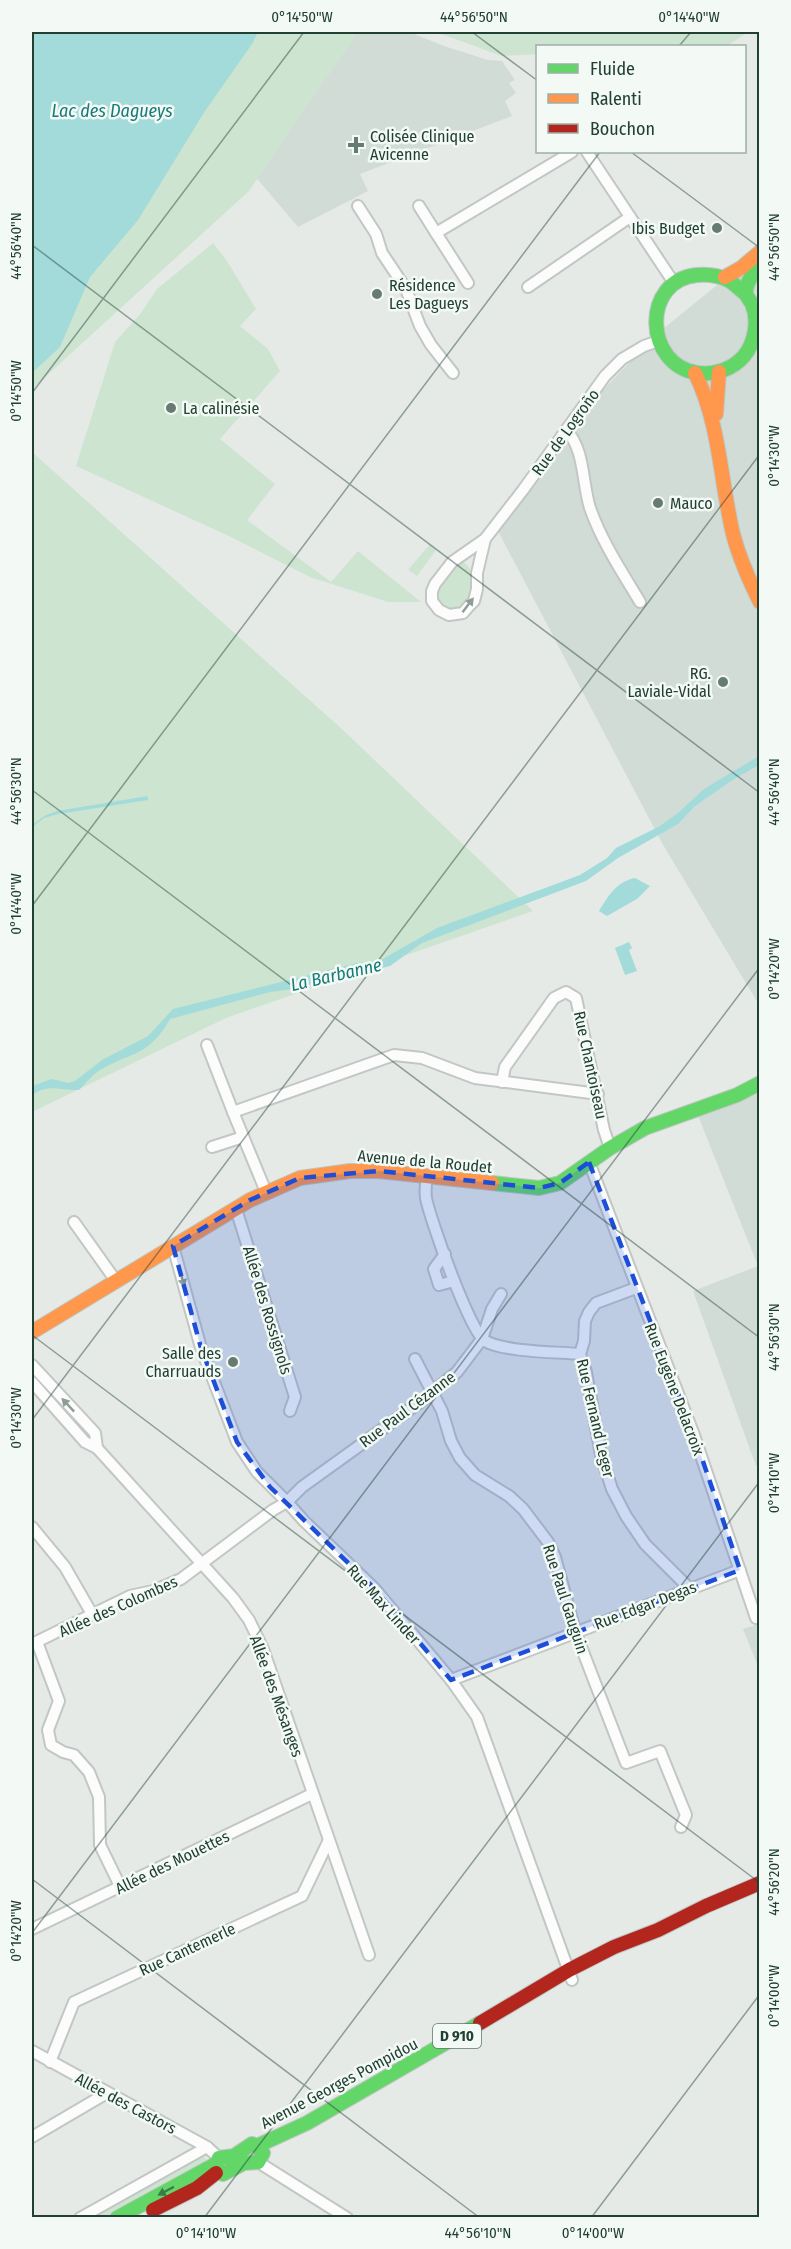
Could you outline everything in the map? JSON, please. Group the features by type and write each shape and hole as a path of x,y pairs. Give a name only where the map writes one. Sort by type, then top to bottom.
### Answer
{"main road":[{"path":"725,277 759,252"},
{"path":"746,294 750,279 759,264"},
{"path":"699,273 725,277 737,284 746,294 755,316 757,329 752,342 744,355 733,365 720,372 695,373 679,367 666,356 658,342 654,326 656,310 663,295 674,283 699,273"},
{"path":"717,438 716,408 720,372"},
{"path":"695,373 707,397 717,438 734,535 748,579 759,602"},
{"name":"Avenue de la Roudet","path":"32,1332 236,1209 266,1192 300,1178 350,1171 427,1175 539,1188 560,1183 610,1148 645,1128 737,1095 759,1083"},
{"name":"Avenue Georges Pompidou","path":"117,2217 218,2165 252,2144 259,2154 343,2100 570,1975 614,1947 658,1930 759,1883"},
{"name":"Avenue Georges Pompidou","path":"139,2217 197,2188 218,2165"}],"street":[{"path":"436,233 570,153"},
{"path":"588,153 674,283"},
{"path":"419,206 468,283"},
{"path":"358,207 375,234 382,252 406,289 420,326 431,345 453,373"},
{"path":"528,287 630,217"},
{"name":"Rue de Logroño","path":"485,538 477,573 474,601 463,613 449,615 438,610 432,601 432,591 452,562 485,538 523,490 605,376 622,359 644,346 658,342"},
{"path":"566,429 575,441 590,507 600,532 640,602"},
{"path":"461,554 471,562 477,573"},
{"name":"Rue Chantoiseau","path":"502,1082 505,1067 548,1007 560,994 566,992 576,998 604,1130 610,1148"},
{"path":"207,1045 266,1192"},
{"path":"233,1112 394,1055 422,1058 475,1078 598,1094"},
{"path":"212,1148 243,1137"},
{"name":"Rue Eugène Delacroix","path":"589,1162 694,1435 756,1618"},
{"path":"427,1175 425,1196 454,1281 482,1340 503,1347 580,1354"},
{"name":"Allée des Rossignols","path":"236,1209 295,1397 290,1411"},
{"path":"74,1222 116,1281"},
{"name":"Rue Max Linder","path":"173,1246 201,1348 237,1442 257,1472 374,1588 450,1680 477,1717 570,1975"},
{"path":"445,1254 434,1269 439,1285 454,1281"},
{"name":"Rue Fernand Leger","path":"636,1288 596,1303 585,1321 584,1341 580,1354 586,1372 601,1455 612,1489 626,1516 645,1544 689,1588"},
{"name":"Rue Paul Cézanne","path":"202,1563 287,1502 302,1486 433,1392 457,1372 482,1340 492,1310 501,1294"},
{"name":"Rue Paul Gauguin","path":"415,1359 442,1411 451,1441 460,1458 475,1475 509,1496 523,1509 548,1542 555,1557 575,1631 626,1763 660,1751 686,1815 681,1827"},
{"name":"Allée des Mésanges","path":"32,1365 95,1433 97,1448"},
{"name":"Allée des Mésanges","path":"32,1382 85,1442 97,1448 202,1563 249,1620 263,1649 369,1955"},
{"path":"32,1527 65,1567 92,1614"},
{"name":"Allée des Colombes","path":"34,1643 130,1596 153,1591 181,1579 202,1563"},
{"name":"Rue Edgar Degas","path":"450,1680 740,1570"},
{"path":"34,1643 59,1701 48,1730 51,1745 74,1755 89,1772 99,1797 100,1845 120,1886"},
{"name":"Allée des Mouettes","path":"32,1929 312,1794"},
{"name":"Rue Cantemerle","path":"51,2062 74,2002 302,1896 329,1840"},
{"name":"Allée des Castors","path":"32,2052 207,2147 218,2165"},
{"path":"32,2137 107,2093"},
{"path":"81,2217 207,2147"},
{"path":"259,2154 346,2217"}],"highlighted area":[{"path":"589,1162 694,1435 740,1570 451,1680 374,1588 270,1487 237,1442 201,1348 173,1246 250,1200 300,1178 379,1171 539,1188 560,1183"}],"shaded area":[{"name":"Colisée Clinique Avicenne","path":"345,32 409,32 488,60 502,61 515,80 509,83 516,93 505,101 512,116 360,174 368,191 298,227 254,175"},
{"path":"759,251 759,1005 662,843 498,531 574,420 658,333"},
{"path":"759,1081 759,1465 756,1466 693,1291 758,1266 695,1108"},
{"path":"760,1624 759,1669 743,1629"}],"green space":[{"name":"Lac des Dagueys","path":"32,32 358,32 249,191 32,389"},
{"path":"436,32 748,32 728,45 536,45 536,54 502,56"},
{"name":"La calinésie","path":"213,243 227,261 256,309 240,326 268,349 280,371 220,439 275,484 247,520 331,582 358,551 421,602 388,602 310,577 231,537 76,466 115,342 141,313 157,289"},
{"path":"32,452 343,730 533,911 226,1018 32,1112"},
{"path":"430,544 436,550 417,576 408,570"},
{"path":"459,561 466,564 473,573 468,599 458,609 441,607 435,600 437,586"},
{"path":"203,2156 207,2160 206,2165 106,2217 93,2218"}],"water":[{"name":"Lac des Dagueys","path":"32,32 258,32 205,111 138,220 90,277 60,347 32,373"},
{"name":"La Barbanne","path":"759,756 759,765 695,806 678,824 618,858 586,881 422,943 390,966 364,969 170,1019 147,1047 100,1070 79,1090 49,1088 32,1095 32,1086 52,1079 68,1083 75,1081 102,1060 148,1036 173,1009 357,963 381,960 437,928 580,875 607,858 616,848 660,826 704,789"},
{"path":"148,796 148,800 58,814 44,818 32,827 46,815 57,811"},
{"path":"635,878 650,886 637,899 607,916 599,911 618,886"},
{"path":"629,942 632,948 629,950 637,971 625,975 615,948"}],"traffic: fast":[{"path":"746,294 730,281 716,276 697,275 679,280 666,291 658,306 656,323 659,340 667,355 680,367 698,373 723,370 740,361 748,351 755,331 754,310 746,288 760,264"},
{"path":"492,1183 539,1188 560,1183 610,1148 645,1128 737,1095 760,1083"},
{"path":"257,2146 263,2153 258,2162 244,2163 223,2174 219,2172 216,2164 219,2158 234,2156 252,2144 257,2146 307,2123 480,2023"},
{"path":"117,2218 216,2164"}],"traffic: slow":[{"path":"725,277 741,268 760,252"},
{"path":"716,414 719,372"},
{"path":"695,373 715,432 735,543 760,602"},
{"path":"32,1332 250,1200 300,1178 350,1171 379,1171 492,1183"}],"traffic: jam":[{"path":"480,2023 569,1970 614,1947 658,1930 760,1883"},
{"path":"153,2210 197,2188 216,2173"}],"place":[{"name":"Colisée Clinique Avicenne","path":"356,145"},
{"name":"Ibis Budget","path":"717,228"},
{"name":"Résidence Les Dagueys","path":"377,294"},
{"name":"La calinésie","path":"171,408"},
{"name":"Mauco","path":"658,503"},
{"name":"RG. Laviale-Vidal","path":"723,682"},
{"name":"Salle des Charruauds","path":"233,1362"}]}
